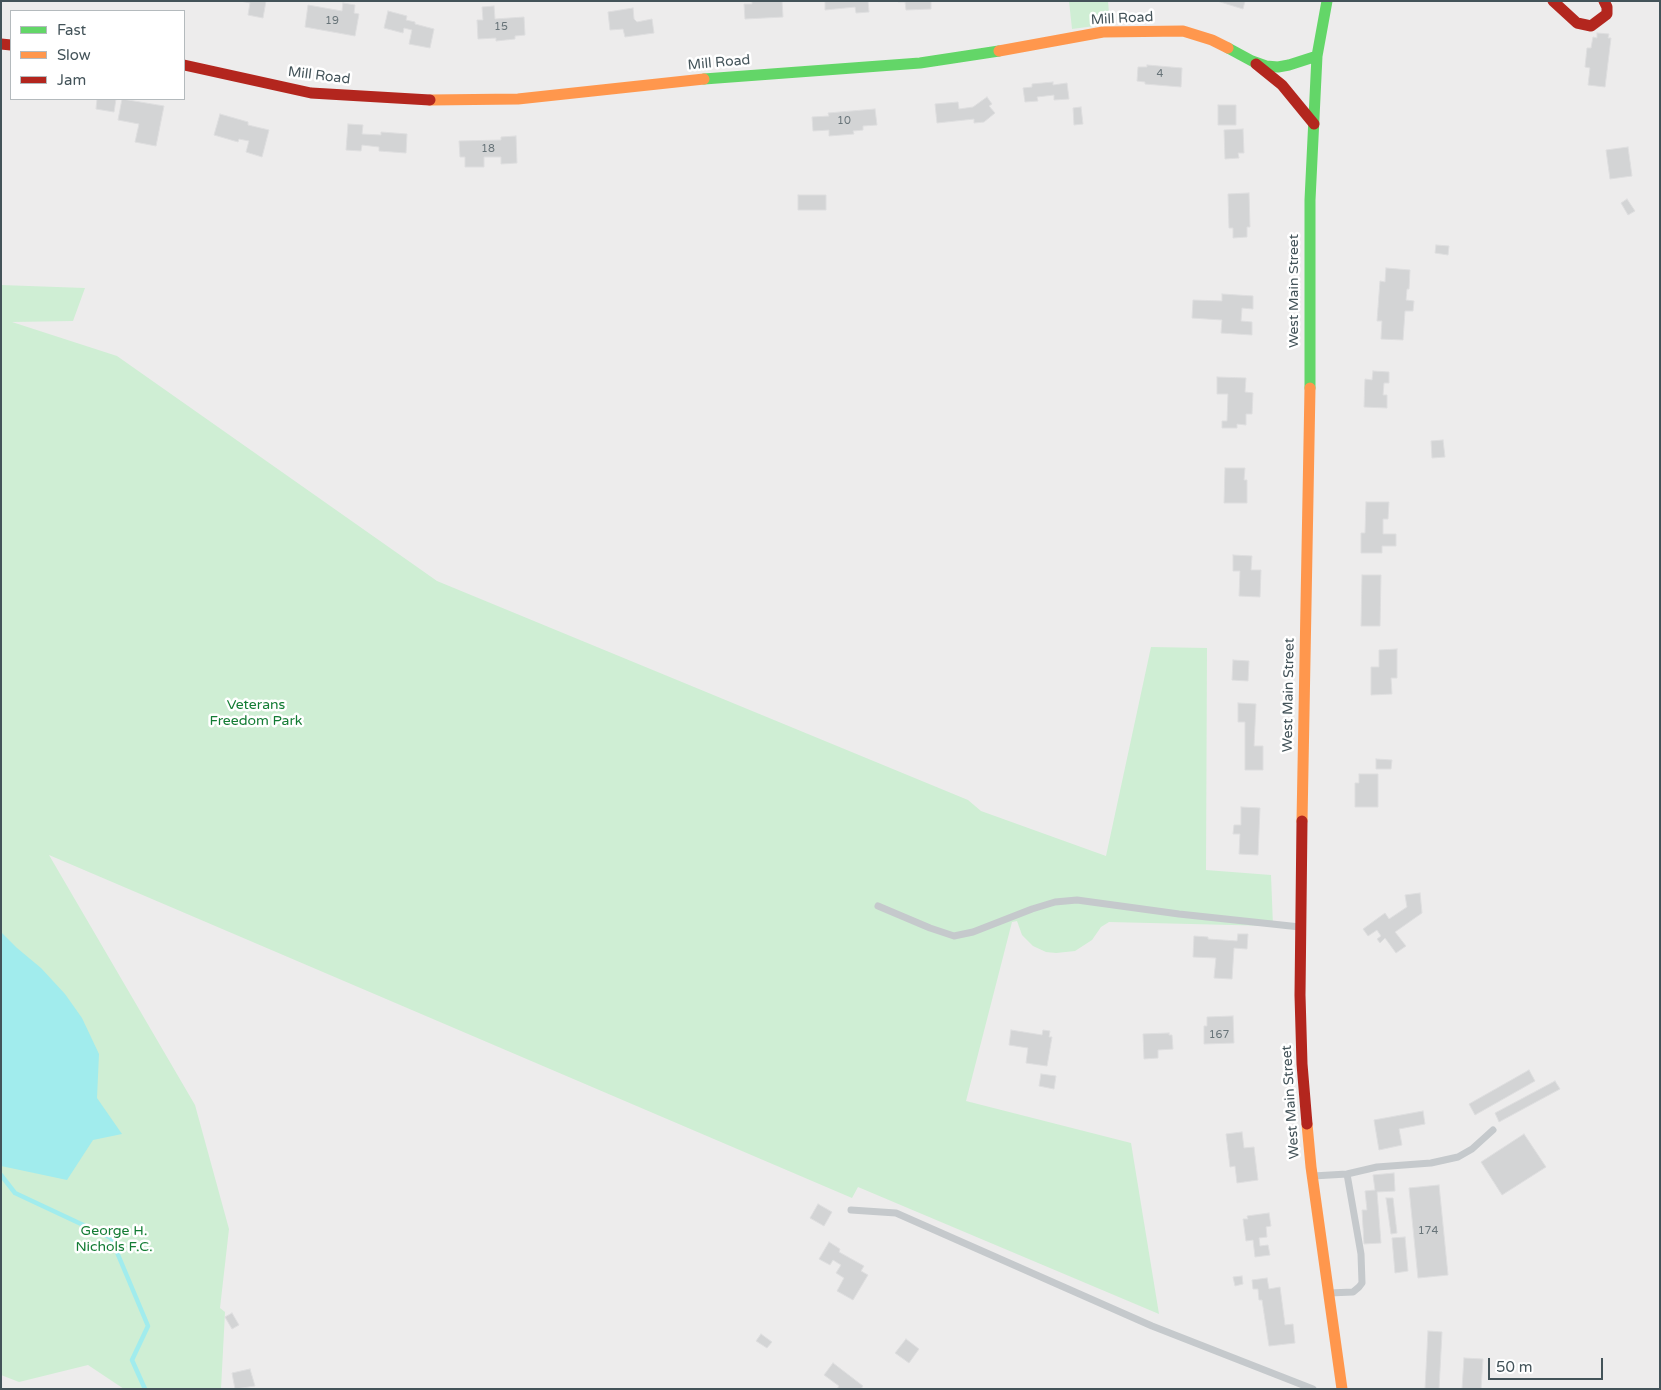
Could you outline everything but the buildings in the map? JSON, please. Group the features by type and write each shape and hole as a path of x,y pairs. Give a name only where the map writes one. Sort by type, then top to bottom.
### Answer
{"main road":[{"name":"West Main Street","path":"1327,1 1317,56 1309,234 1310,372 1300,995 1302,1064 1312,1176 1342,1389"},
{"path":"1553,1 1577,23 1591,26 1607,14 1607,6 1604,1"},
{"name":"Mill Road","path":"185,65 311,93 406,100 475,100 518,99 716,78 920,63 1026,48 1103,32 1183,31 1212,40 1252,61 1266,66 1278,67 1317,56"},
{"name":"Mill Road","path":"1252,61 1282,85 1314,124"}],"lane":[{"path":"878,906 954,936 974,932 1032,908 1078,900 1179,914 1300,927"},
{"path":"1312,1176 1347,1174 1377,1167 1431,1163 1458,1157 1472,1149 1493,1130"},
{"path":"1328,1293 1353,1292 1362,1283 1361,1254 1347,1174"},
{"path":"851,1210 896,1213 1152,1326 1312,1389"}],"green space":[{"path":"1069,1 1108,1 1110,24 1072,29"},
{"name":"Veterans Freedom Park","path":"1,285 85,288 73,321 12,322 117,356 437,581 968,800 981,811 1106,856 1151,647 1207,648 1206,870 1271,875 1273,926 1109,922 1101,927 1092,940 1075,951 1056,953 1046,952 1033,946 1022,935 1017,921 1012,922 966,1101 1131,1143 1159,1314 858,1187 852,1198 49,855 195,1105 229,1229 220,1308 225,1312 221,1389 124,1389 88,1365 19,1382 1,1375"}],"water":[{"path":"1,932 41,968 65,994 82,1018 99,1054 97,1098 122,1134 93,1140 67,1180 1,1166"}],"waterway":[{"path":"1,1175 15,1193 111,1238 148,1326 132,1360 145,1389"}],"traffic: fast":[{"path":"1310,388 1310,200 1317,56 1327,1"},
{"path":"1228,48 1266,66 1278,67 1289,65 1317,56"},
{"path":"704,79 920,63 999,51"}],"traffic: slow":[{"path":"999,51 1103,32 1183,31 1212,40 1228,48"},
{"path":"430,100 518,99 704,79"},
{"path":"1302,821 1310,388"},
{"path":"1307,1124 1311,1167 1342,1389"}],"traffic: jam":[{"path":"1553,1 1577,23 1591,26 1607,14 1607,7 1604,1"},
{"path":"1,44 10,45"},
{"path":"1256,64 1282,85 1314,124"},
{"path":"185,65 311,93 430,100"},
{"path":"1302,821 1300,995 1302,1064 1307,1124"}],"park label":[{"name":"George H. Nichols F.C.","path":"114,1240"}]}
